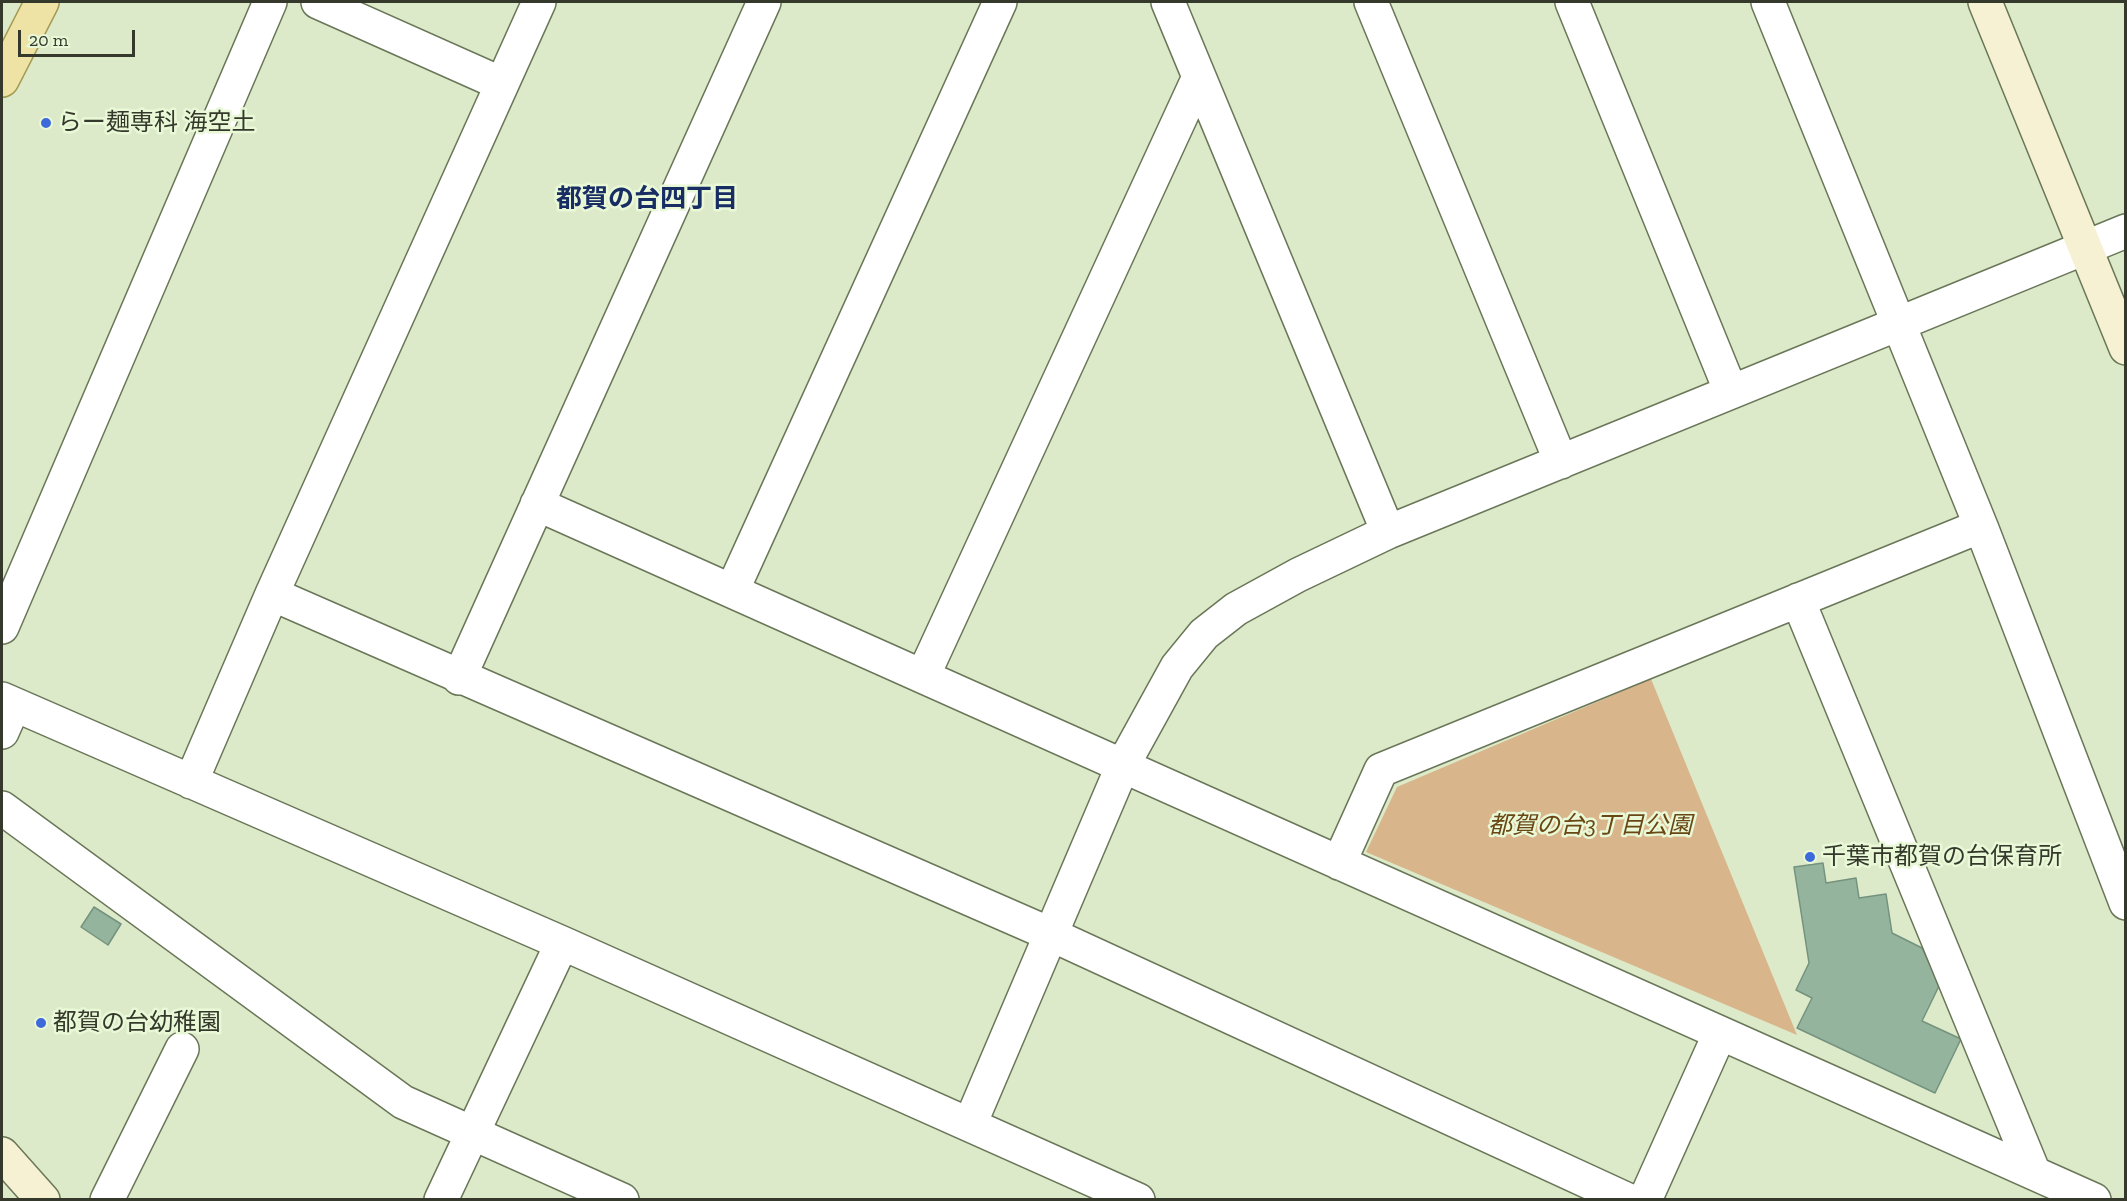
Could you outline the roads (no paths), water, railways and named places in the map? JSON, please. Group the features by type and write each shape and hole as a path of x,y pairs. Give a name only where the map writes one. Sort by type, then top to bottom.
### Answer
{"main road":[{"path":"2,80 42,2"}],"street":[{"path":"2,627 270,2"},
{"path":"318,2 502,84"},
{"path":"191,782 272,594 539,2"},
{"path":"459,678 764,2"},
{"path":"732,591 1000,2"},
{"path":"1168,2 1388,532"},
{"path":"1371,2 1561,462"},
{"path":"1572,2 1731,392"},
{"path":"1768,2 1982,529 2126,903"},
{"path":"1985,2 2126,348"},
{"path":"922,676 1199,77"},
{"path":"970,1124 1123,765 1177,667 1204,634 1246,603 1388,532 2126,231"},
{"path":"537,504 2094,1200"},
{"path":"1339,863 1381,770 1971,530 1982,529"},
{"path":"272,594 459,678 1050,934 1628,1200"},
{"path":"1798,600 2034,1173"},
{"path":"6,712 191,782 562,943 1138,1200"},
{"path":"2,808 403,1102 622,1200"},
{"path":"441,1200 471,1132 562,943"},
{"path":"1644,1200 1720,1033"},
{"path":"107,1200 182,1049"},
{"path":"2,1154 43,1200"}],"place":[{"name":"らー麺専科 海空土","path":"46,123"},
{"name":"千葉市都賀の台保育所","path":"1810,857"},
{"name":"都賀の台幼稚園","path":"41,1023"}],"district":[{"name":"都賀の台四丁目","path":"647,200"}],"park label":[{"name":"都賀の台3丁目公園","path":"1590,826"}]}
